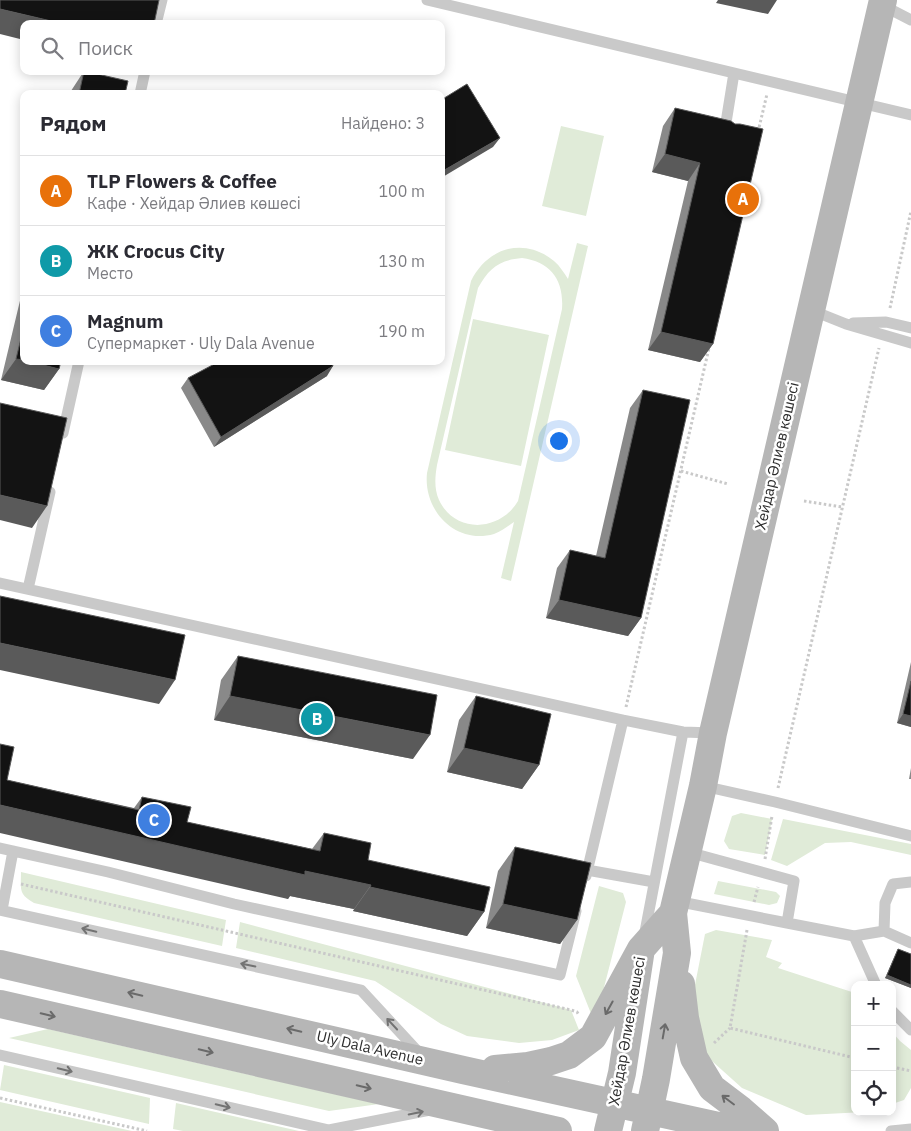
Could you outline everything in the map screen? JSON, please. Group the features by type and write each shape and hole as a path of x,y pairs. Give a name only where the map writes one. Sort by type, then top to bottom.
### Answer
{"main road":[{"name":"Хейдар Әлиев көшесі","path":"647,1121 677,953 674,907 703,786 712,733 878,8"},
{"name":"Хейдар Әлиев көшесі","path":"608,1131 622,1073 641,950 674,907"},
{"path":"463,1070 528,1066 569,1055 593,1037 641,950"},
{"path":"677,953 685,1018 694,1058 712,1088 765,1131"},
{"name":"Uly Dala Avenue","path":"0,964 463,1070 614,1102 647,1121 741,1131"},
{"path":"0,1004 558,1131"}],"lane":[{"path":"157,20 162,0"},
{"path":"428,0 911,115"},
{"path":"878,8 911,20"},
{"path":"724,135 734,73"},
{"path":"141,90 144,75"},
{"path":"810,310 846,324 911,343"},
{"path":"846,324 886,322 911,328"},
{"path":"60,447 78,365"},
{"path":"28,589 51,485"},
{"path":"0,583 623,720 682,732 712,733"},
{"path":"0,848 108,872 234,904 560,975 623,720"},
{"path":"641,950 682,732"},
{"path":"703,786 911,836"},
{"path":"13,851 1,910 361,990 425,1060"},
{"path":"688,852 794,881 787,923"},
{"path":"587,870 654,882"},
{"path":"884,931 885,903 893,884 911,882"},
{"path":"674,907 750,916 854,936 884,931 911,943"},
{"path":"854,936 874,981"},
{"path":"896,1015 911,1030"},
{"path":"0,1055 329,1130 450,1106"},
{"path":"891,1131 911,1129"}],"path":[{"path":"757,140 770,81"},
{"path":"886,322 911,211"},
{"path":"710,1047 730,1028 750,916 762,872 775,802 882,335"},
{"path":"623,720 710,344"},
{"path":"681,471 728,484"},
{"path":"804,501 842,507"},
{"path":"7,881 571,1010 577,1012 582,1020"},
{"path":"730,1028 851,1057"},
{"path":"896,1068 911,1071"},
{"path":"0,1098 147,1131"}],"green space":[{"path":"561,126 604,136 586,216 542,206"},
{"path":"577,243 588,246 511,581 501,578 514,522 494,534 480,536 467,534 455,529 444,522 430,500 427,487 427,473 471,281 478,270 487,260 507,249 531,249 542,253 556,263 568,279","holes":["522,258 532,260 548,268 554,274 561,289 562,309 518,501 500,519 478,525 466,523 456,519 446,511 437,496 435,478 478,288 486,275 501,263"]},
{"path":"473,319 549,335 521,466 445,450"},
{"path":"741,813 772,819 765,855 729,849 724,841 732,816"},
{"path":"783,819 911,844 911,855 851,842 825,843 787,866 771,860"},
{"path":"21,872 226,920 222,946 34,903 23,894"},
{"path":"718,881 776,892 780,896 777,903 769,905 714,894"},
{"path":"599,886 623,893 626,902 601,999 592,1016 576,976"},
{"path":"240,922 571,1010 579,1030 552,1040 519,1043 467,1036 441,1024 375,981 236,948"},
{"path":"716,930 772,940 766,957 782,963 778,968 851,992 851,1113 806,1115 742,1088 703,1053 692,1000 705,934"},
{"path":"48,1029 379,1104 329,1111 9,1038"},
{"path":"896,1036 911,1050 911,1088 904,1100 896,1103"},
{"path":"4,1065 150,1098 149,1124 0,1090"},
{"path":"0,1102 132,1131 0,1131"},
{"path":"176,1103 299,1131 183,1131 173,1129"}],"building":[{"path":"0,0 159,0 155,20 47,20 0,9"},
{"path":"83,75 102,75 128,81 126,90 80,90"},
{"path":"467,84 500,138 445,170 445,98"},
{"path":"675,108 731,121 735,124 763,129 713,344 661,332 700,163 665,154"},
{"path":"20,342 20,360 16,359"},
{"path":"43,365 60,365 59,369"},
{"path":"212,365 333,366 221,437 188,378"},
{"path":"643,390 690,400 641,618 559,600 570,550 605,558"},
{"path":"0,403 67,418 47,506 0,495"},
{"path":"0,596 185,635 175,680 0,643"},
{"path":"238,656 437,695 430,735 230,696"},
{"path":"911,681 911,716 903,714"},
{"path":"476,696 551,714 539,765 464,748"},
{"path":"0,744 14,747 7,780 139,810 142,797 191,807 187,822 320,851 324,833 371,843 368,860 490,887 484,912 305,871 305,875 0,805"},
{"path":"515,847 591,863 577,920 503,904"},
{"path":"898,949 911,954 911,985 887,975"}],"place":[{"name":"TLP Flowers & Coffee","path":"743,199"},
{"name":"ЖК Crocus City","path":"317,719"},
{"name":"Magnum","path":"154,820"}]}
